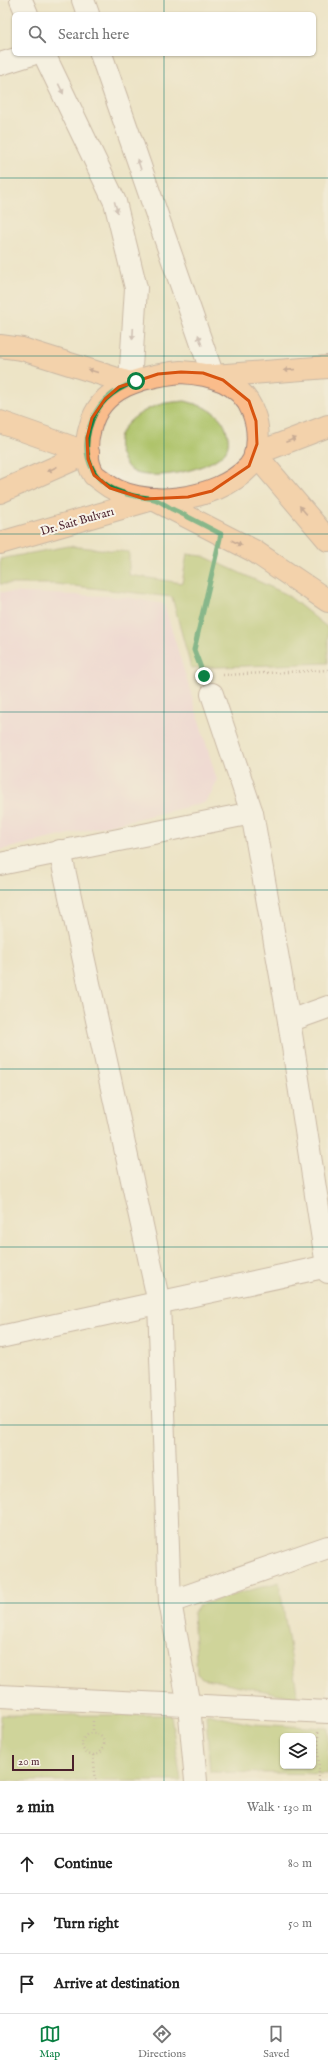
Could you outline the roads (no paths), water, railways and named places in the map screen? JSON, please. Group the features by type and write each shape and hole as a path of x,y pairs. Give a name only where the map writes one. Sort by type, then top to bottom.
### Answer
{"main road":[{"path":"0,346 22,350 130,383"},
{"path":"213,376 328,367"},
{"path":"181,372 203,373 213,376 223,380 238,390 249,401 256,421 257,444 250,466 233,479 212,491 188,498 153,499 125,494 110,488 94,475 88,453 87,438 92,418 105,399 119,387 158,374 181,372"},
{"path":"0,422 88,453"},
{"path":"255,454 328,426"},
{"path":"0,492 88,453"},
{"path":"255,454 328,540"},
{"path":"153,499 254,552 328,601"},
{"name":"Dr. Sait Bulvarı","path":"0,543 153,499"}],"street":[{"path":"22,0 26,12"},
{"path":"83,0 87,12"},
{"path":"0,64 26,56"},
{"path":"45,56 115,202 136,288 130,383"},
{"path":"102,56 213,376"},
{"path":"0,1337 328,1268 289,1021 252,813 212,680"},
{"path":"0,864 60,850 252,813"},
{"path":"60,850 160,1303 170,1602 189,1706 196,1781"},
{"path":"289,1021 328,1007"},
{"path":"170,1602 328,1547"},
{"path":"0,1696 323,1712"}]}
